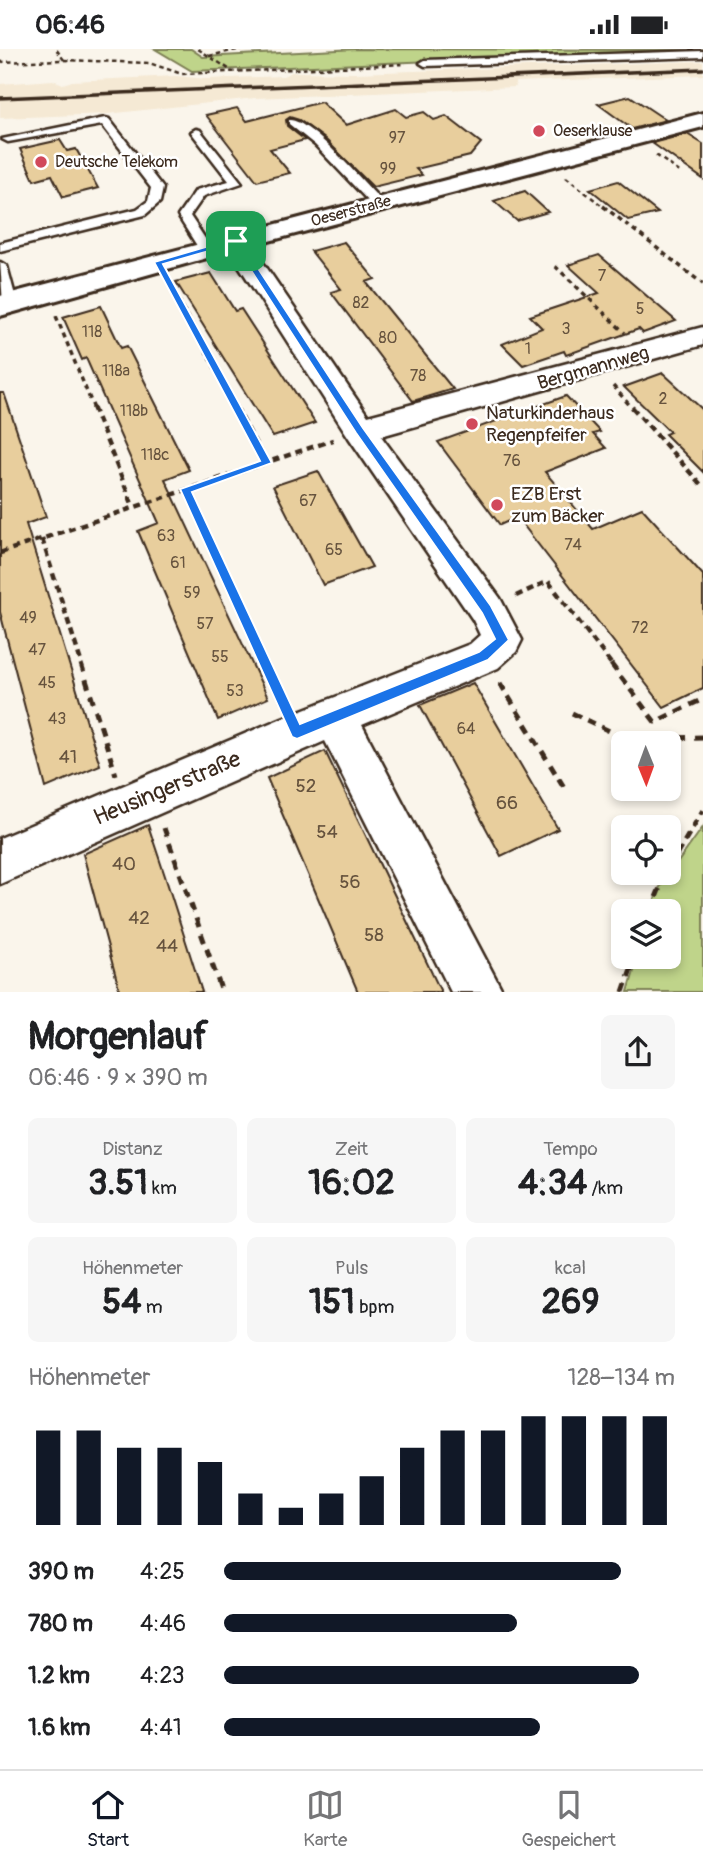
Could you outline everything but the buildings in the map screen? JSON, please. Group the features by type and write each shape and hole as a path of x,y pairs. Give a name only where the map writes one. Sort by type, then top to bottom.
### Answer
{"street":[{"name":"Oeserstraße","path":"5,304 703,120"},
{"path":"236,241 360,430 486,609 502,640 484,656"},
{"name":"Bergmannweg","path":"360,430 703,336"},
{"name":"Heusingerstraße","path":"0,861 484,656"},
{"path":"316,725 478,992"}],"lane":[{"path":"425,63 703,54"},
{"path":"0,247 141,212 154,202 157,188 105,121 8,139"},
{"path":"293,122 319,143 378,204"},
{"path":"197,132 236,184 200,193 184,216 206,249"},
{"path":"0,266 5,304"}],"path":[{"path":"56,49 64,60"},
{"path":"198,49 233,72"},
{"path":"209,56 241,49"},
{"path":"0,62 64,60 149,63 182,74 425,63"},
{"path":"544,160 703,284"},
{"path":"158,262 266,463"},
{"path":"555,266 646,353"},
{"path":"46,293 133,506"},
{"path":"596,367 703,487"},
{"path":"0,553 360,430"},
{"path":"186,489 316,725"},
{"path":"42,539 139,800 222,992"},
{"path":"486,609 548,581 655,722 703,699"},
{"path":"484,656 567,792"},
{"path":"572,713 625,739 703,737"},
{"path":"681,847 703,810"},
{"path":"623,992 631,969"}],"shaded area":[{"path":"703,61 703,75 515,82 516,87 255,98 107,114 0,118 0,84 53,80 63,84 72,81 176,76 206,79 283,76 292,72 355,73"}],"green space":[{"path":"155,49 191,49 203,57 357,49 703,50 192,71"},
{"path":"703,827 703,992 628,992 635,969 681,969 681,899 655,899 662,885 681,885 681,858"}],"railway":[{"path":"0,98 703,69"}],"place":[{"name":"Oeserklause","path":"539,131"},
{"name":"Deutsche Telekom","path":"41,162"},
{"name":"Naturkinderhaus Regenpfeifer","path":"472,424"},
{"name":"EZB Erst zum Bäcker","path":"497,505"}],"route":[{"path":"236,241 360,430 486,609 502,640 484,656 297,732 186,489 266,463 158,262 236,241"}]}
